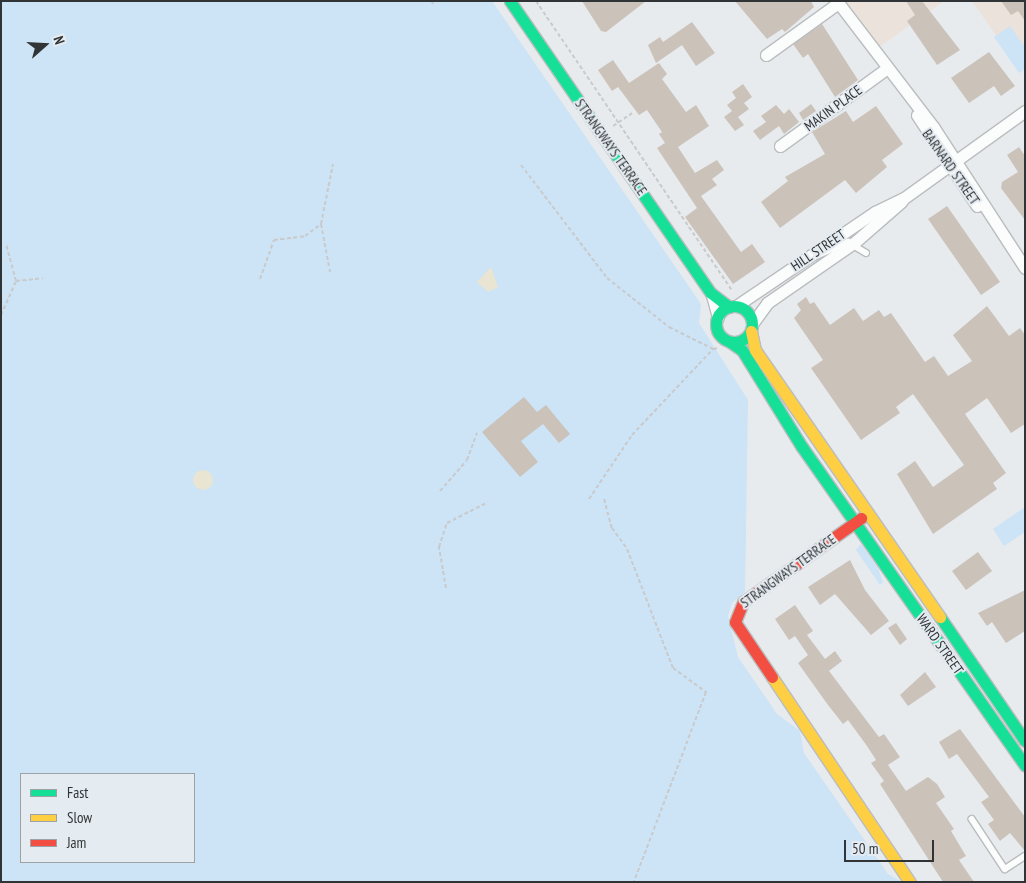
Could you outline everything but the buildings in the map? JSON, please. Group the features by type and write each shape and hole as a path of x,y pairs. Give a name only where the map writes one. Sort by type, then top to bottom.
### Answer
{"street":[{"name":"STRANGWAYS TERRACE","path":"510,1 711,293 718,317"},
{"path":"766,55 837,2"},
{"name":"BARNARD STREET","path":"837,2 911,102 1025,268"},
{"name":"MAKIN PLACE","path":"780,146 886,69"},
{"name":"HILL STREET","path":"752,327 759,310 855,242 904,198 1025,111"},
{"name":"HILL STREET","path":"732,307 802,260 904,198"},
{"name":"STRANGWAYS TERRACE","path":"711,293 732,307"},
{"path":"732,307 749,314 755,350 866,514 854,523 769,397 742,350 727,345 718,332 718,317 732,307"},
{"path":"727,345 745,339 752,327"},
{"name":"WARD STREET","path":"866,514 1025,741"},
{"name":"STRANGWAYS TERRACE","path":"854,523 743,602 735,622 910,882"},
{"name":"WARD STREET","path":"854,523 1025,766"}],"lane":[{"path":"802,260 815,259 839,243 855,242 866,253"},
{"path":"784,273 792,285"},
{"path":"769,397 781,388"},
{"path":"809,458 821,448"},
{"path":"898,584 910,576"},
{"path":"935,636 946,628"},
{"path":"972,819 1005,869 1025,856"}],"path":[{"path":"536,1 732,290"},
{"path":"602,134 632,113"},
{"path":"330,272 321,224 333,164"},
{"path":"521,165 607,278 670,326 713,349"},
{"path":"260,279 274,240 305,236 321,224"},
{"path":"1,315 16,281 6,244"},
{"path":"16,281 43,278"},
{"path":"590,499 632,435 713,349 727,345"},
{"path":"440,491 467,460 477,434"},
{"path":"604,498 612,528 627,549 673,668 706,692 634,882"},
{"path":"446,588 439,547 447,523 488,502"}],"shaded area":[{"path":"1,1 492,1 701,304 699,323 748,400 745,592 732,603 728,616 738,657 777,714 800,731 804,753 888,874 902,882 1,882"},
{"path":"845,1 944,1 878,48"},
{"path":"972,1 1025,1 1025,67 1020,70"},
{"path":"1010,26 1025,47 1025,69 1019,73 994,37"},
{"path":"1025,507 1025,532 1004,546 993,529"},
{"path":"861,544 878,568 883,582 880,585 856,550"}],"sand":[{"path":"491,267 498,287 488,292 477,282"},
{"path":"203,470 210,473 213,480 210,487 203,490 196,487 193,480 196,473"}],"traffic: fast":[{"path":"510,1 711,293 729,307"},
{"path":"734,306 741,307 747,311 751,317 752,324 751,331 747,337 741,341 734,342 727,341 721,337 717,331 716,324 717,317 721,311 727,307 734,306"},
{"path":"730,342 742,350 802,447 1025,766"},
{"path":"940,617 1025,741"}],"traffic: slow":[{"path":"751,331 755,350 940,617"},
{"path":"772,677 910,882"}],"traffic: jam":[{"path":"772,677 735,622 743,602 861,518"}]}
